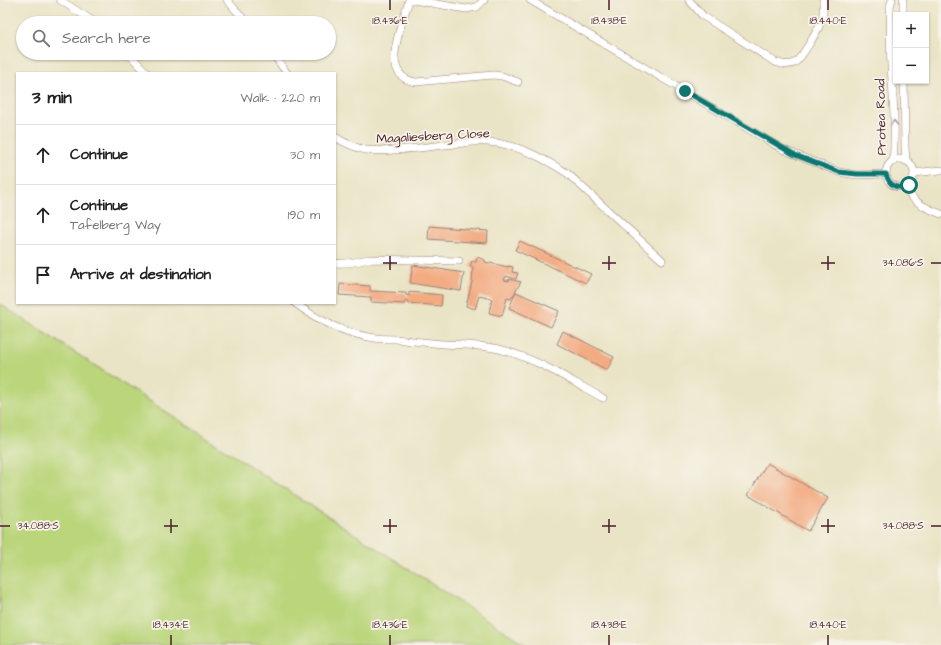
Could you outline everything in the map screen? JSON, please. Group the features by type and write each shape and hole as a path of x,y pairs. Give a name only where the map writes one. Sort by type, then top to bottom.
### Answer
{"street":[{"path":"60,0 85,16"},
{"path":"227,0 241,16"},
{"path":"409,0 394,50 397,69 403,78 408,81 416,82 493,75 502,76 518,82"},
{"path":"414,0 466,9 477,7 484,0"},
{"path":"530,0 771,142 799,156 839,172 867,175 886,174"},
{"path":"689,0 703,16 775,62 783,64 794,63 798,60 812,39 822,19 823,0"},
{"path":"891,3 903,2"},
{"name":"Protea Road","path":"891,3 894,113 893,162"},
{"path":"135,60 146,72"},
{"path":"277,60 286,72"},
{"path":"893,86 900,84"},
{"name":"Protea Road","path":"904,84 906,161"},
{"name":"Magaliesberg Close","path":"336,138 348,144 367,150 390,150 466,142 487,142 520,149 549,162 567,173 662,260"},
{"path":"902,160 910,164 914,173 912,181 905,187 895,186 890,183 886,174 889,165 893,162 902,160"},
{"path":"914,173 941,170"},
{"path":"905,187 915,201 941,214"},
{"path":"336,263 351,263 368,259 460,261"},
{"path":"296,304 310,314 329,324 346,331 369,337 445,344 466,344 518,354 603,398"}],"green space":[{"path":"0,304 526,645 0,645"}],"building":[{"path":"429,226 488,231 487,243 428,239"},
{"path":"520,241 591,274 586,283 515,250"},
{"path":"477,257 485,260 485,262 513,267 512,272 518,273 516,279 506,276 504,280 509,281 509,279 521,282 511,299 507,298 502,316 489,313 492,299 479,296 475,309 466,306 472,282 473,267 470,267 472,261 476,262"},
{"path":"413,265 464,273 461,291 410,283"},
{"path":"340,284 370,286 370,291 406,293 406,295 409,296 409,292 442,295 441,306 408,303 409,301 405,301 405,304 371,302 371,297 339,295"},
{"path":"516,292 559,311 551,327 509,308"},
{"path":"563,331 614,357 607,370 557,344"},
{"path":"767,463 828,498 808,531 748,495"}],"route":[{"path":"685,91 784,150 795,155 839,172 867,175 886,174 890,183 895,186 905,187 909,185"}]}
